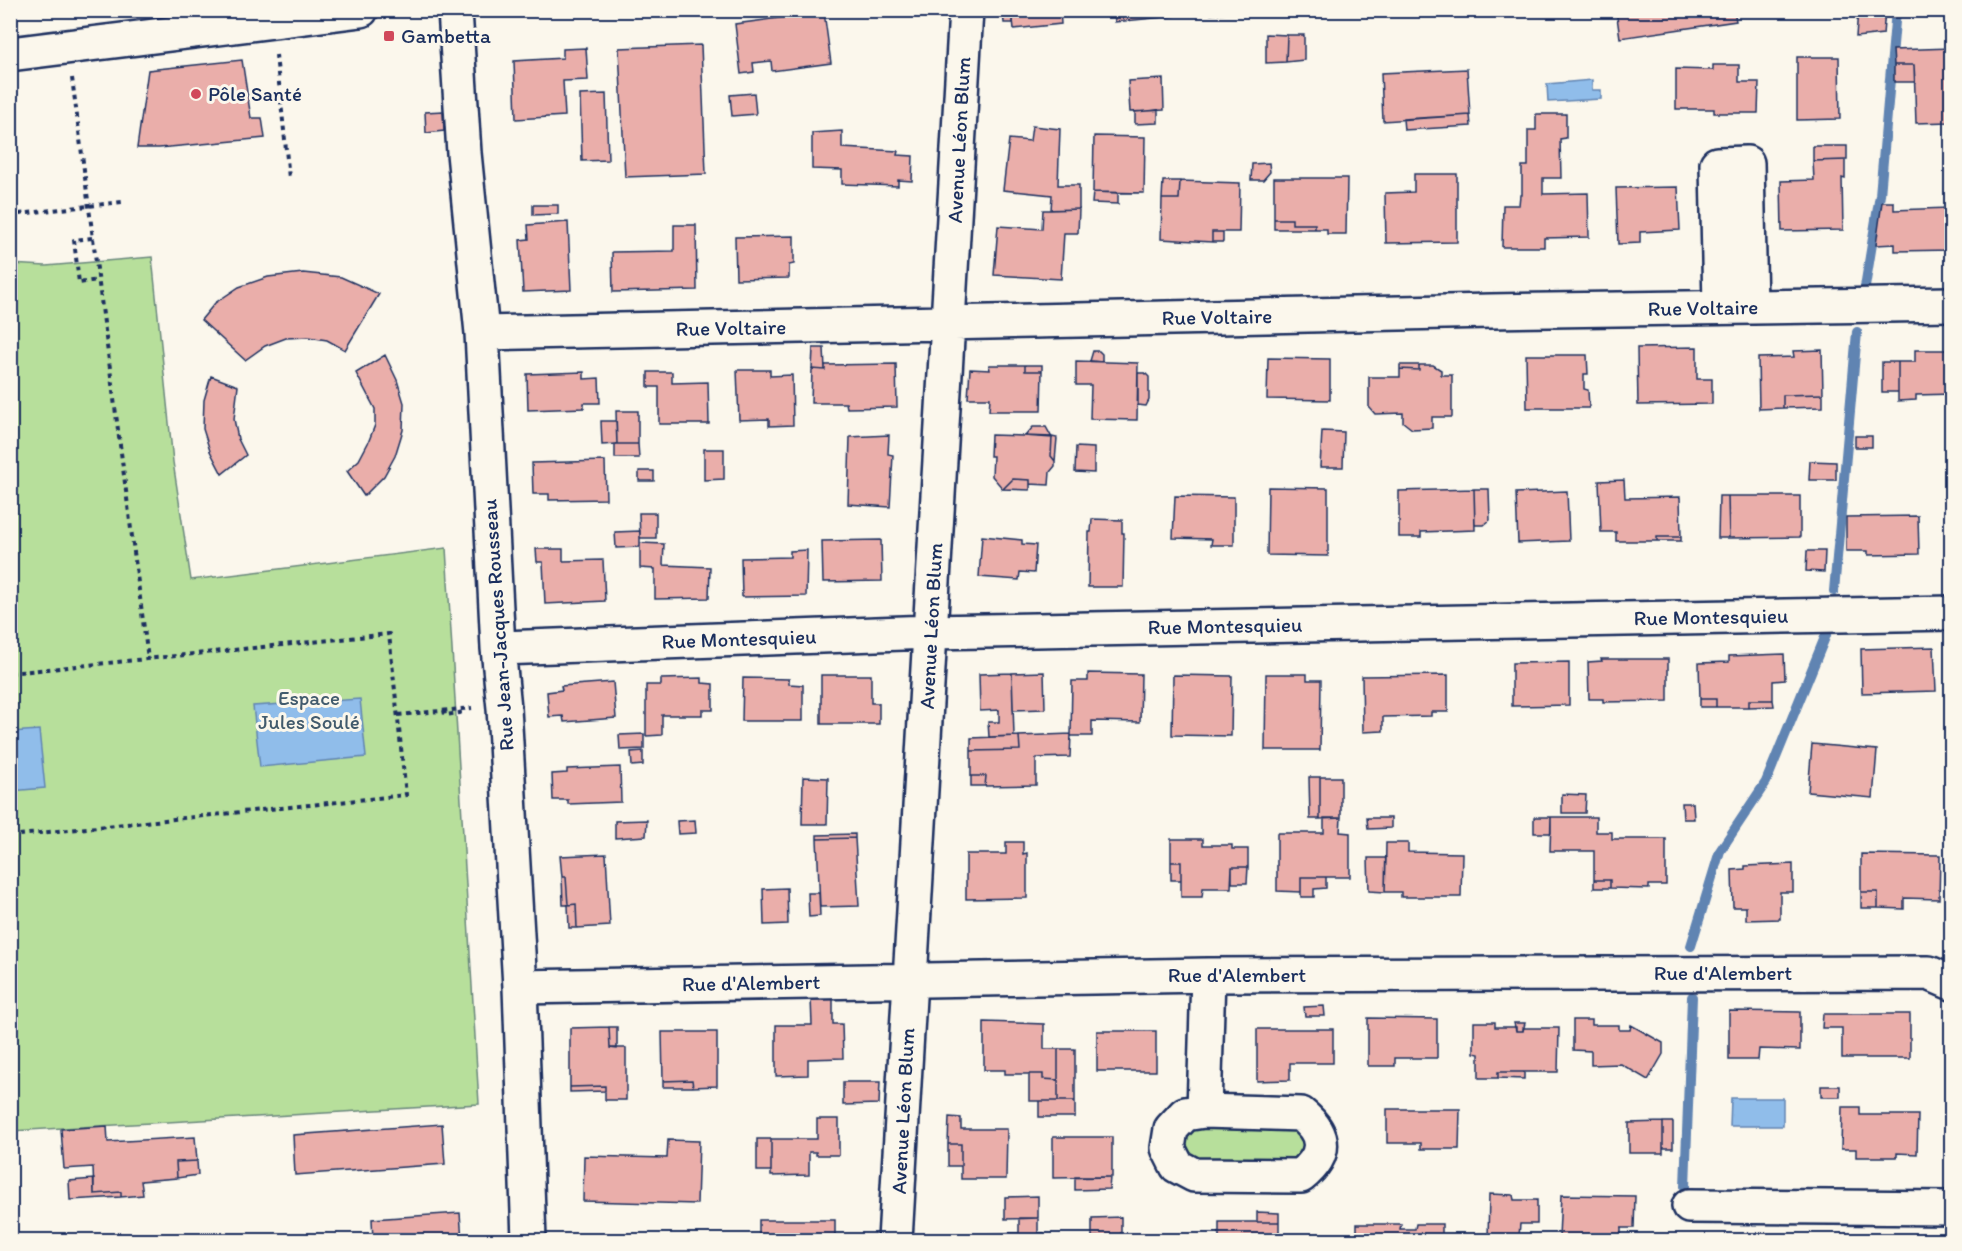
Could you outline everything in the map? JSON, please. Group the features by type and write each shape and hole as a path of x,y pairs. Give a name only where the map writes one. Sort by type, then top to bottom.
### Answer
{"street":[{"path":"10,54 272,22 303,14 361,10"},
{"name":"Rue Jean-Jacques Rousseau","path":"455,10 464,153 482,333 498,648 504,708 520,987 529,1240"},
{"name":"Avenue Léon Blum","path":"895,1240 966,10"},
{"name":"Rue Voltaire","path":"482,333 1952,304"},
{"name":"Rue Montesquieu","path":"498,648 930,632 1952,613"},
{"name":"Rue d'Alembert","path":"520,987 1208,975 1929,973 1952,983"},
{"path":"1204,1111 1208,975"},
{"path":"1689,1206 1952,1208"}],"path":[{"path":"272,22 289,178"},
{"path":"67,47 148,659"},
{"path":"10,215 122,202"},
{"path":"92,238 74,240 79,283 98,280"},
{"path":"10,673 389,634 406,795 10,836"},
{"path":"398,715 459,709 504,708"}],"green space":[{"name":"Espace Jules Soulé","path":"152,257 173,462 191,580 446,548 479,1104 11,1131 10,264 46,266"},
{"path":"1195,1125 1295,1126 1308,1147 1296,1162 1195,1161 1186,1155 1183,1141"}],"water":[{"path":"1592,80 1592,90 1601,90 1601,99 1548,102 1547,84"},
{"path":"360,699 366,757 260,767 253,706"},
{"path":"39,730 45,788 11,791 11,732"},
{"path":"1731,1098 1783,1098 1783,1126 1730,1126"}],"building":[{"path":"1012,10 1060,10 1061,24 1014,29"},
{"path":"1012,10 1013,23 1004,23 1003,11"},
{"path":"1114,10 1174,10 1174,16 1115,22"},
{"path":"1211,10 1246,10 1211,14"},
{"path":"1616,10 1734,10 1736,21 1620,38"},
{"path":"1858,10 1885,10 1883,34 1856,37"},
{"path":"824,12 831,63 772,71 771,61 753,63 754,72 741,74 735,24"},
{"path":"1266,34 1287,35 1286,62 1266,63"},
{"path":"1287,35 1304,35 1304,60 1286,62"},
{"path":"701,45 706,174 625,177 619,48"},
{"path":"586,48 588,80 563,81 565,116 516,119 514,61 563,58 563,49"},
{"path":"1951,48 1952,99 1948,99 1949,122 1916,123 1914,65 1894,65 1893,50"},
{"path":"1797,57 1839,57 1840,119 1797,120"},
{"name":"Pôle Santé","path":"242,60 251,118 262,118 265,138 137,148 148,70"},
{"path":"1713,65 1739,65 1739,82 1759,82 1758,113 1714,113 1714,109 1676,109 1676,69 1713,70"},
{"path":"1894,65 1914,65 1915,82 1894,82"},
{"path":"1467,69 1470,115 1383,121 1381,73"},
{"path":"1163,79 1164,110 1130,112 1128,81"},
{"path":"754,93 756,114 732,116 730,95"},
{"path":"606,94 608,160 582,161 580,95"},
{"path":"1158,110 1158,123 1135,124 1135,112"},
{"path":"443,111 444,131 426,133 425,112"},
{"path":"1536,114 1566,114 1566,138 1560,139 1561,178 1543,178 1543,194 1588,193 1589,237 1544,238 1544,247 1502,247 1503,205 1519,205 1520,195 1522,195 1522,166 1528,166 1528,130 1536,130"},
{"path":"1470,115 1471,126 1404,130 1403,119"},
{"path":"1032,126 1060,129 1058,185 1079,185 1079,209 1051,210 1052,195 1003,190 1009,139 1030,141"},
{"path":"842,131 842,148 898,151 897,155 913,156 912,181 898,180 898,186 842,184 842,170 812,169 812,133"},
{"path":"1094,136 1145,137 1144,193 1093,192"},
{"path":"1813,146 1847,146 1847,160 1813,161"},
{"path":"1845,160 1845,179 1842,178 1843,230 1782,231 1781,181 1814,180 1813,161"},
{"path":"1269,163 1270,172 1263,180 1251,180 1252,164"},
{"path":"1414,174 1457,174 1457,242 1386,243 1385,193 1414,192"},
{"path":"1274,178 1347,178 1346,234 1327,234 1327,229 1315,229 1315,224 1292,224 1292,219 1274,219"},
{"path":"1163,181 1180,181 1179,199 1162,199"},
{"path":"1180,181 1240,183 1239,232 1212,232 1212,242 1161,239 1162,199 1179,199"},
{"path":"1678,187 1680,230 1640,232 1640,243 1618,244 1616,188"},
{"path":"1093,192 1118,193 1118,204 1092,203"},
{"path":"1882,202 1894,202 1894,210 1949,208 1951,250 1895,251 1895,244 1876,245"},
{"path":"533,205 558,205 558,214 533,215"},
{"path":"1079,209 1078,233 1064,233 1061,279 994,275 998,226 1042,229 1043,210"},
{"path":"1274,219 1292,219 1292,224 1315,224 1315,229 1274,229"},
{"path":"568,222 571,290 523,292 520,240 529,239 528,225"},
{"path":"674,225 696,225 697,290 613,292 612,252 674,251"},
{"path":"1212,232 1223,232 1223,242 1212,242"},
{"path":"794,236 794,264 789,265 789,278 736,279 735,237"},
{"path":"303,273 341,277 379,294 345,350 327,340 308,337 286,338 265,346 245,360 201,320 215,303 239,287 268,277"},
{"path":"1697,347 1697,379 1712,379 1712,404 1638,405 1637,348"},
{"path":"813,348 824,348 825,370 812,369"},
{"path":"1822,350 1823,394 1783,395 1783,408 1759,409 1758,358 1794,357 1793,351"},
{"path":"1915,350 1952,350 1952,394 1916,395 1916,400 1898,401 1898,362 1915,362"},
{"path":"1093,351 1099,351 1102,354 1102,362 1090,361"},
{"path":"385,355 397,380 404,403 403,430 395,456 384,476 364,496 347,471 359,460 368,443 375,425 375,409 356,373"},
{"path":"1526,355 1587,355 1588,374 1584,374 1584,389 1588,390 1589,408 1527,408"},
{"path":"1268,358 1330,359 1330,400 1267,399"},
{"path":"1076,361 1138,363 1137,420 1090,419 1091,385 1076,385"},
{"path":"1882,362 1898,362 1898,392 1882,392"},
{"path":"896,364 897,407 847,408 846,403 811,403 812,369 825,370 825,365"},
{"path":"989,365 1025,365 1025,371 1042,371 1041,411 989,411 990,398 968,398 970,369 990,370"},
{"path":"1025,365 1042,365 1042,371 1025,371"},
{"path":"1400,365 1419,365 1419,370 1400,369"},
{"path":"1419,365 1433,365 1441,370 1441,375 1452,375 1452,417 1432,417 1432,428 1412,429 1403,422 1403,413 1375,414 1369,407 1369,377 1400,377 1400,369 1419,370"},
{"path":"737,370 770,370 770,376 792,375 793,425 769,426 769,419 739,420"},
{"path":"584,372 584,379 599,378 600,403 584,403 584,408 528,410 527,374"},
{"path":"648,372 672,372 672,383 708,382 709,424 659,424 659,387 648,387"},
{"path":"1138,373 1145,373 1149,377 1149,400 1146,406 1138,405"},
{"path":"211,376 238,386 234,419 238,439 246,455 222,474 210,451 203,429 204,400"},
{"path":"1823,394 1823,407 1783,408 1783,395"},
{"path":"616,411 638,411 638,444 617,444"},
{"path":"601,421 616,421 617,444 602,445"},
{"path":"1033,427 1046,427 1052,438 1025,436"},
{"path":"1322,431 1344,432 1343,467 1320,467"},
{"path":"889,435 888,454 893,455 890,507 848,504 850,437"},
{"path":"991,435 1052,437 1051,456 1055,461 1055,466 1050,472 1049,485 1030,484 1030,480 1013,479 1003,489 992,476"},
{"path":"1855,436 1872,436 1872,447 1855,447"},
{"path":"1052,437 1057,438 1055,461 1051,456"},
{"path":"615,444 638,444 639,458 615,458"},
{"path":"1076,447 1094,448 1094,473 1075,472"},
{"path":"704,449 724,449 724,479 704,480"},
{"path":"605,461 606,499 549,500 549,494 533,494 532,463"},
{"path":"1810,461 1836,462 1836,480 1809,480"},
{"path":"639,471 654,471 654,481 639,481"},
{"path":"1013,479 1030,480 1030,490 1003,489"},
{"path":"1624,480 1625,498 1680,497 1681,537 1657,537 1657,541 1616,541 1616,532 1601,532 1599,481"},
{"path":"1268,487 1328,488 1328,556 1267,555"},
{"path":"1474,489 1489,489 1490,520 1484,525 1475,525"},
{"path":"1474,489 1475,530 1421,532 1421,537 1399,537 1399,491"},
{"path":"1567,491 1569,541 1518,543 1516,493"},
{"path":"1175,496 1234,497 1234,545 1211,545 1212,539 1173,538"},
{"path":"1719,496 1728,496 1729,538 1718,538"},
{"path":"1728,496 1800,496 1800,537 1729,538"},
{"path":"639,513 656,513 656,538 640,538"},
{"path":"1918,516 1919,554 1868,555 1868,551 1846,551 1846,517"},
{"path":"1092,519 1122,520 1122,533 1124,533 1123,587 1088,587 1089,532 1091,532"},
{"path":"640,531 640,547 616,548 615,532"},
{"path":"982,536 1022,540 1022,544 1036,545 1034,573 1020,572 1019,580 979,577"},
{"path":"1657,537 1681,537 1681,541 1657,541"},
{"path":"881,540 882,581 823,582 822,541"},
{"path":"640,543 664,544 663,565 710,567 709,598 655,599 655,569 640,568"},
{"path":"536,549 563,549 563,561 603,560 605,601 545,604 543,562 537,562"},
{"path":"807,550 806,596 742,597 741,558 790,557 790,551"},
{"path":"1807,551 1825,551 1824,572 1806,571"},
{"path":"1934,647 1936,691 1862,693 1861,649"},
{"path":"1784,654 1785,680 1773,681 1773,700 1749,700 1749,707 1716,707 1716,699 1700,699 1699,663 1729,662 1729,656"},
{"path":"1601,659 1668,659 1668,701 1603,702 1603,699 1589,699 1588,662 1602,661"},
{"path":"1569,662 1569,705 1512,706 1512,663"},
{"path":"1044,672 1045,709 1013,710 1012,673"},
{"path":"1012,673 1014,736 989,737 988,722 999,722 999,710 980,711 979,674"},
{"path":"1088,673 1141,674 1140,722 1092,721 1092,736 1071,736 1072,681 1088,681"},
{"path":"1266,674 1307,674 1307,680 1321,680 1320,750 1265,750"},
{"path":"821,675 871,675 871,703 879,703 879,724 821,724"},
{"path":"1173,675 1232,676 1231,736 1172,735"},
{"path":"1448,675 1448,712 1431,712 1431,716 1383,717 1383,731 1363,732 1362,676"},
{"path":"702,678 702,683 713,684 713,710 702,710 702,715 662,715 662,735 646,736 646,685 661,685 661,679"},
{"path":"743,678 789,679 789,684 803,685 803,721 742,721"},
{"path":"613,682 616,718 564,722 563,716 549,717 547,692 562,690 561,686"},
{"path":"1700,699 1716,699 1716,707 1700,707"},
{"path":"1749,700 1773,700 1774,706 1749,707"},
{"path":"644,734 644,749 620,750 619,735"},
{"path":"1071,734 1070,757 1036,758 1036,785 985,786 986,776 971,776 971,751 1020,750 1019,736"},
{"path":"1019,736 1020,750 971,751 971,738"},
{"path":"1812,744 1877,750 1873,798 1808,792"},
{"path":"643,751 643,765 632,766 631,752"},
{"path":"620,767 621,802 568,804 568,800 553,800 552,774 567,773 567,769"},
{"path":"971,776 986,776 985,786 971,786"},
{"path":"803,777 828,778 827,824 802,824"},
{"path":"1309,777 1320,777 1320,819 1310,819"},
{"path":"1320,777 1341,777 1341,818 1320,819"},
{"path":"1562,794 1586,795 1585,813 1562,813"},
{"path":"1682,803 1693,803 1694,819 1683,819"},
{"path":"1534,817 1551,817 1551,833 1534,833"},
{"path":"1551,817 1596,817 1596,832 1612,832 1612,839 1666,839 1666,885 1649,885 1649,889 1610,888 1610,880 1594,880 1594,851 1550,851"},
{"path":"1324,818 1341,818 1340,832 1350,833 1350,877 1301,877 1301,892 1277,891 1277,833 1324,833"},
{"path":"1367,818 1391,818 1391,828 1368,829"},
{"path":"647,820 646,836 615,838 615,821"},
{"path":"695,820 696,833 678,834 677,821"},
{"path":"855,834 855,838 817,839 817,835"},
{"path":"855,838 859,906 820,907 817,839"},
{"path":"1171,839 1203,839 1203,845 1232,845 1232,849 1248,849 1248,867 1232,867 1231,888 1203,888 1202,897 1181,897 1181,862 1171,862"},
{"path":"1006,842 1023,842 1023,854 1027,853 1027,898 966,899 966,854 1006,854"},
{"path":"1386,843 1408,843 1408,852 1462,853 1461,897 1401,897 1401,892 1385,892"},
{"path":"606,854 610,926 577,928 576,904 568,905 566,877 562,877 560,856"},
{"path":"1861,854 1940,855 1939,899 1904,898 1904,909 1878,908 1878,892 1861,892"},
{"path":"1368,858 1386,858 1385,892 1369,891"},
{"path":"1171,862 1181,862 1181,880 1171,880"},
{"path":"1793,864 1793,892 1780,892 1780,919 1746,920 1746,907 1733,907 1732,870 1745,869 1745,866"},
{"path":"1232,867 1248,867 1247,883 1232,883"},
{"path":"562,877 566,877 568,905 563,905"},
{"path":"1301,877 1326,877 1326,888 1314,889 1314,897 1301,897"},
{"path":"1594,880 1610,880 1610,888 1594,888"},
{"path":"787,888 788,924 764,925 763,889"},
{"path":"1861,892 1878,892 1878,908 1861,908"},
{"path":"808,893 819,893 820,916 809,917"},
{"path":"576,904 577,928 569,928 568,905"},
{"path":"833,997 833,1024 842,1024 843,1058 808,1059 808,1075 776,1076 776,1025 812,1025 811,998"},
{"path":"1324,1006 1325,1016 1305,1016 1304,1007"},
{"path":"1729,1011 1800,1012 1800,1050 1759,1049 1758,1060 1729,1060"},
{"path":"1823,1014 1910,1014 1910,1058 1842,1058 1842,1028 1822,1028"},
{"path":"1368,1018 1437,1019 1437,1058 1395,1058 1395,1066 1368,1066"},
{"path":"1573,1020 1592,1020 1592,1025 1619,1025 1619,1030 1630,1030 1631,1025 1663,1043 1663,1054 1648,1080 1621,1064 1591,1065 1591,1051 1573,1050"},
{"path":"984,1022 1044,1024 1044,1049 1058,1049 1058,1080 1043,1079 1043,1074 1005,1074 1005,1070 984,1070"},
{"path":"1474,1022 1495,1022 1495,1027 1516,1027 1516,1031 1523,1031 1523,1028 1559,1028 1558,1072 1498,1072 1498,1078 1479,1078 1479,1054 1474,1053"},
{"path":"1514,1023 1525,1023 1523,1031 1516,1031"},
{"path":"609,1027 610,1048 626,1048 626,1100 605,1100 605,1086 570,1087 570,1028"},
{"path":"609,1027 617,1027 617,1049 610,1048"},
{"path":"1257,1029 1333,1029 1333,1063 1290,1063 1290,1080 1257,1081"},
{"path":"1097,1031 1156,1031 1156,1071 1097,1071"},
{"path":"662,1032 717,1032 717,1086 693,1087 692,1080 663,1081"},
{"path":"1058,1049 1075,1049 1075,1101 1058,1101"},
{"path":"1498,1072 1524,1072 1524,1079 1498,1078"},
{"path":"1029,1074 1043,1074 1043,1079 1058,1080 1058,1101 1029,1101"},
{"path":"692,1080 693,1087 663,1087 663,1081"},
{"path":"843,1082 880,1082 879,1104 843,1105"},
{"path":"605,1086 605,1091 570,1092 570,1087"},
{"path":"1821,1086 1840,1086 1840,1097 1821,1097"},
{"path":"1039,1101 1075,1101 1075,1117 1039,1117"},
{"path":"1842,1107 1860,1107 1860,1115 1918,1115 1917,1154 1897,1153 1897,1157 1856,1157 1856,1149 1841,1149"},
{"path":"1387,1109 1460,1109 1459,1149 1421,1149 1421,1143 1387,1143"},
{"path":"949,1117 961,1118 961,1129 1007,1129 1006,1179 961,1179 961,1144 948,1144"},
{"path":"817,1119 839,1119 839,1155 816,1155 816,1152 809,1152 809,1175 771,1176 771,1139 817,1139"},
{"path":"1663,1122 1673,1122 1673,1148 1663,1148"},
{"path":"1663,1122 1663,1153 1629,1153 1629,1123"},
{"path":"442,1124 445,1164 295,1175 293,1135"},
{"path":"107,1126 108,1142 195,1137 197,1161 176,1162 177,1178 141,1181 143,1195 121,1197 121,1192 94,1194 93,1167 64,1169 61,1129"},
{"path":"1053,1137 1112,1137 1112,1177 1053,1178"},
{"path":"757,1139 771,1139 771,1171 757,1171"},
{"path":"668,1140 699,1141 697,1204 583,1201 584,1156 667,1158"},
{"path":"948,1144 961,1144 961,1166 948,1166"},
{"path":"197,1161 198,1175 177,1178 176,1162"},
{"path":"1075,1177 1110,1177 1109,1189 1075,1190"},
{"path":"94,1179 94,1194 121,1192 121,1197 70,1200 69,1181"},
{"path":"1489,1194 1513,1195 1514,1200 1537,1200 1537,1224 1520,1224 1519,1236 1559,1237 1561,1195 1635,1196 1634,1228 1621,1228 1621,1236 1669,1238 1669,1240 1488,1240"},
{"path":"1038,1196 1038,1218 1005,1219 1005,1197"},
{"path":"1257,1212 1279,1213 1279,1222 1257,1222"},
{"path":"460,1213 462,1240 373,1240 372,1219"},
{"path":"1121,1217 1121,1236 1180,1235 1180,1240 1104,1240 1104,1237 1092,1237 1092,1218"},
{"path":"1019,1218 1038,1218 1038,1233 1044,1233 1044,1240 975,1240 975,1234 1019,1233"},
{"path":"759,1220 835,1220 835,1240 759,1240"},
{"path":"1219,1222 1279,1222 1279,1240 1219,1240"},
{"path":"1357,1224 1401,1224 1400,1229 1415,1229 1416,1224 1442,1224 1442,1240 1357,1240"},
{"path":"628,1236 629,1240 571,1240"}],"waterway":[{"path":"1865,287 1880,195 1896,10"},
{"path":"1834,591 1857,332"},
{"path":"1691,946 1720,851 1766,782 1826,635"},
{"path":"1685,1187 1692,997"}],"place":[{"name":"Gambetta","path":"389,36"},
{"name":"Pôle Santé","path":"196,94"}]}
